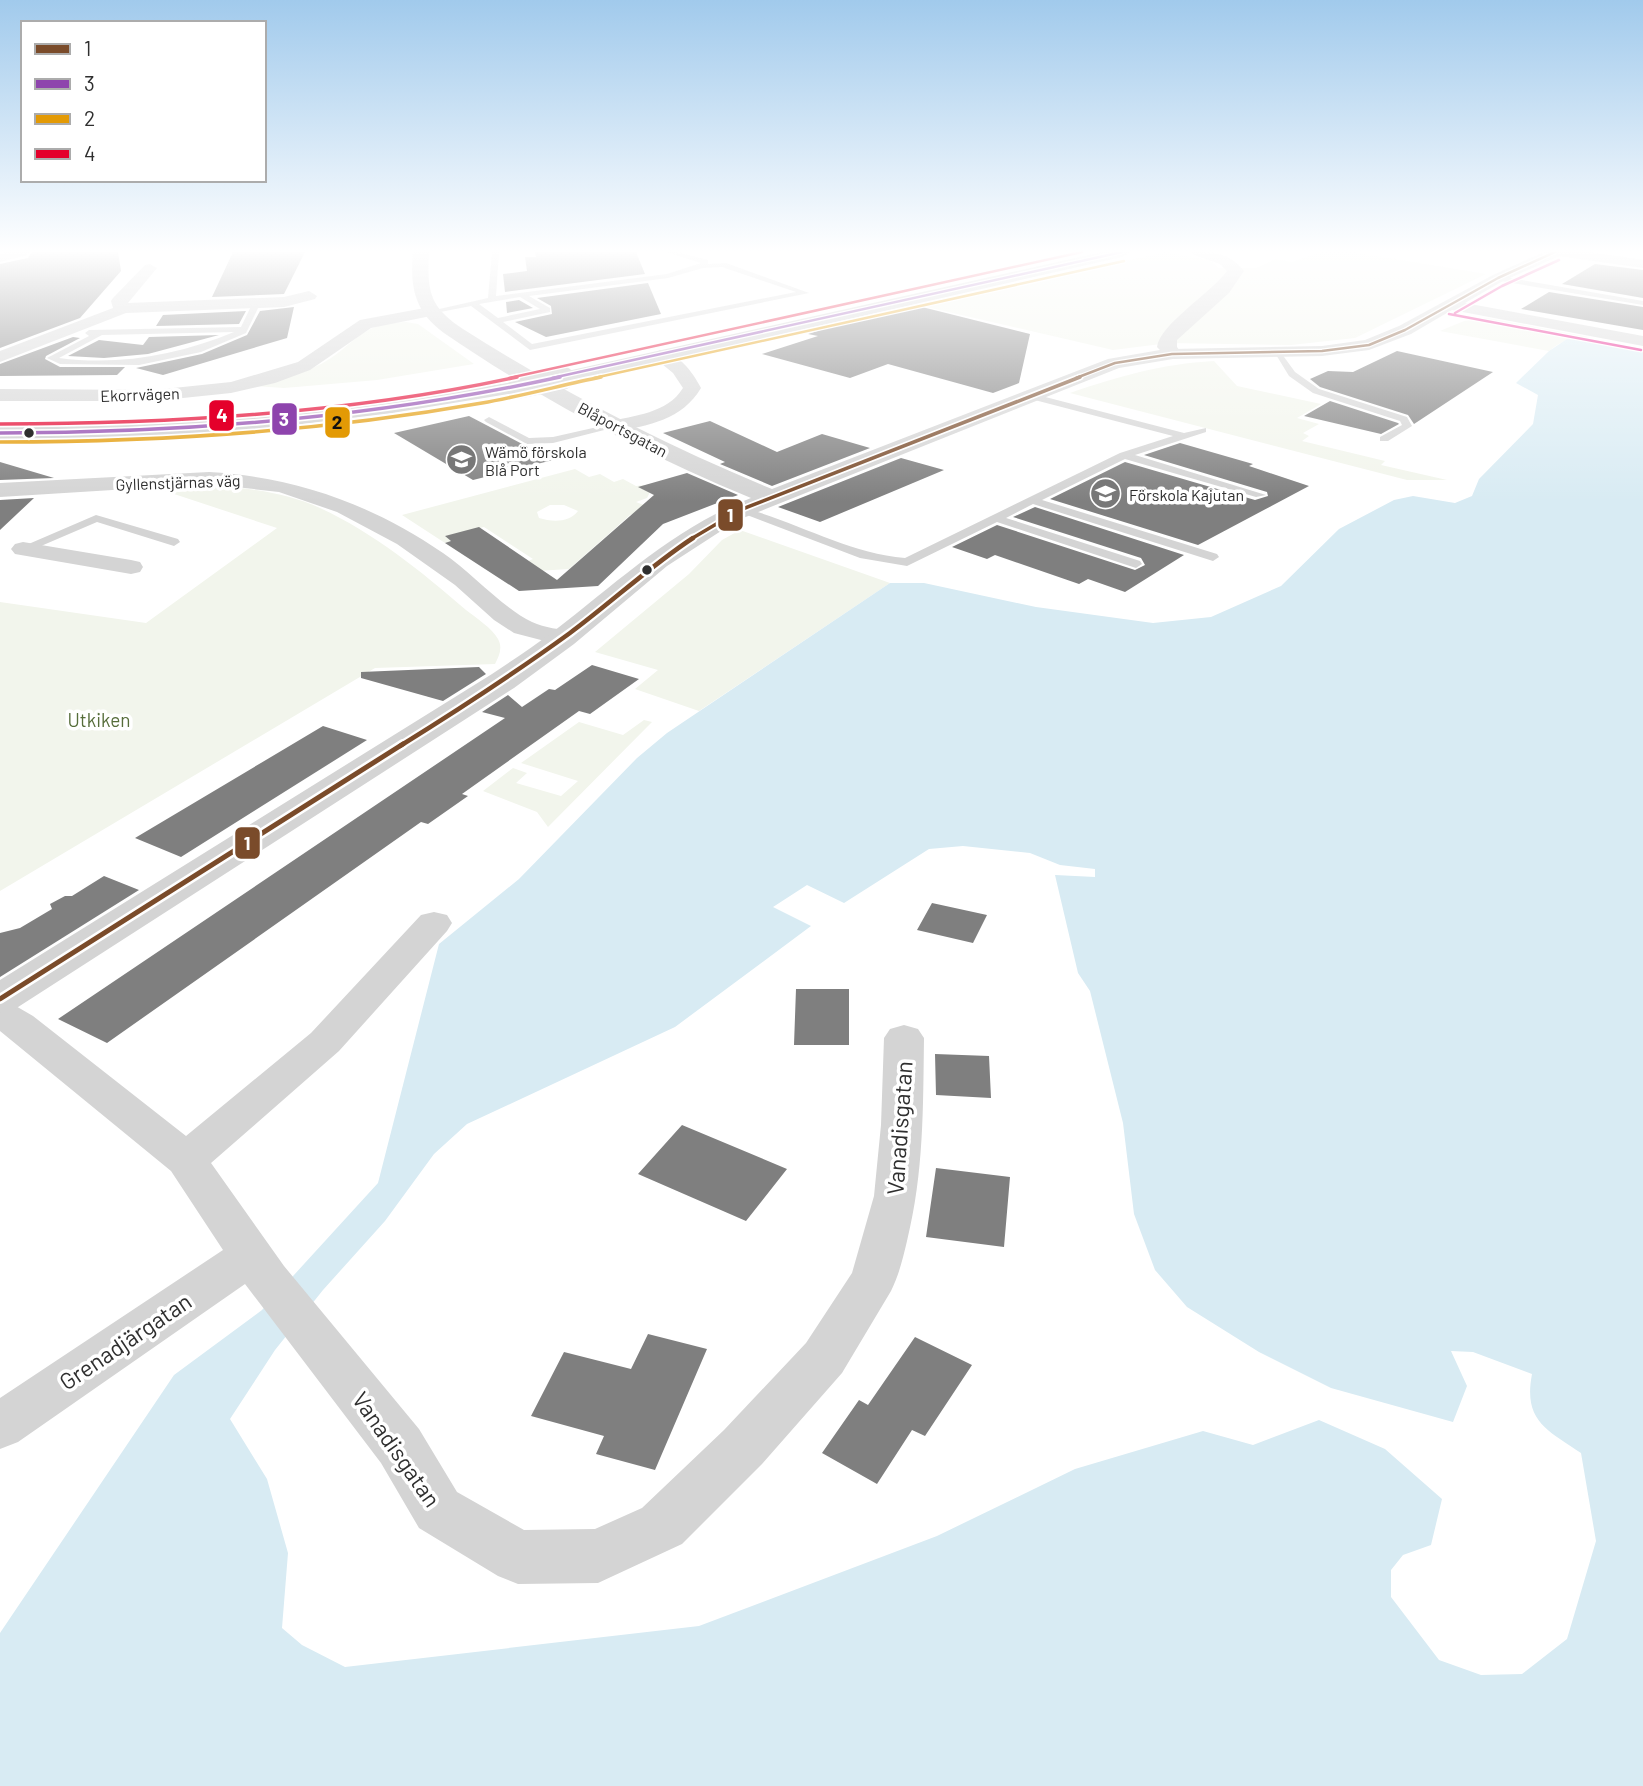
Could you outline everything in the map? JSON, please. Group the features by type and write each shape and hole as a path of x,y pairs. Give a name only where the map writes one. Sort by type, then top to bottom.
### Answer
{"main road":[{"path":"0,433 74,433 232,424 378,409 519,387 748,335"}],"street":[{"path":"0,357 57,335"},
{"name":"Ekorrvägen","path":"0,395 160,394 242,385 306,366 348,335"},
{"name":"Blåportsgatan","path":"464,335 511,368 615,426 702,469 770,497"},
{"path":"1171,335 1167,347 1172,354"},
{"path":"0,999 503,681 564,638 658,560 698,533 740,510 1115,363 1172,354 1279,353 1370,345 1394,335"},
{"path":"1613,335 1643,341"},
{"path":"615,426 663,413 679,406 688,398 692,388 685,375 672,361 660,355"},
{"name":"Gyllenstjärnas väg","path":"0,490 209,478 239,478 300,489 349,508 404,538 463,580 517,624 531,631 564,638"},
{"path":"14,554 131,567"},
{"path":"186,1160 325,1042 434,923"},
{"name":"Vanadisgatan","path":"0,1014 29,1033 186,1160 258,1268 400,1446 438,1510 518,1557 598,1556 662,1526 743,1447 824,1359 874,1278 896,1196 902,1125 904,1038"},
{"name":"Grenadjärgatan","path":"0,1426 258,1268"}],"lane":[{"path":"96,335 51,358 78,362 158,360 220,343 233,335"},
{"path":"515,335 530,347 589,335"},
{"path":"1279,353 1292,374 1317,391 1404,419 1407,426 1384,439"},
{"path":"1030,397 1184,436"},
{"path":"489,420 527,441 553,440 615,426"},
{"path":"740,510 765,515 791,528 888,562 907,562 1125,456 1202,429"},
{"path":"1125,456 1261,495"},
{"path":"1032,500 1213,557"},
{"path":"996,518 1136,564"},
{"path":"14,554 96,519 174,542"}],"green space":[{"path":"434,335 474,364 377,380 284,388 254,386 321,364 359,336"},
{"path":"1050,335 1360,335 1291,345 1169,343 1113,350"},
{"path":"1464,335 1588,337 1566,341 1549,351"},
{"path":"1214,361 1237,386 1321,404 1297,418 1319,424 1303,433 1309,436 1302,441 1385,461 1381,465 1447,480 1407,480 1070,393 1141,372"},
{"path":"575,469 589,477 600,474 614,482 623,479 636,486 654,484 647,498 636,502 651,508 630,515 569,569 521,572 514,566 533,559 484,527 446,536 451,541 445,543 402,515","holes":["550,505 564,505 578,511 570,518 560,520 539,518 537,512"]},
{"name":"Utkiken","path":"221,486 272,493 308,503 378,541 492,631 500,646 495,664 375,668 0,891 0,602 146,623 277,528 159,489"},
{"path":"740,530 890,583 699,711 635,689 658,670 595,652 689,574 722,540"},
{"path":"644,720 652,722 548,827 537,812 483,791 513,768 527,773 516,783 561,796 578,781 521,763 579,722 623,735"}],"shaded area":[{"path":"1567,339 1643,351 1643,1786 0,1786 0,1633 174,1375 262,1310 378,1183 439,944 519,879 637,758 667,733 890,583 924,583 1036,607 1153,623 1211,617 1281,586 1339,529 1394,500 1413,496 1455,503 1472,496 1479,479 1533,424 1538,395 1516,383 1549,351","holes":["963,846 1030,853 1060,865 1095,869 1095,877 1055,875 1078,973 1090,991 1123,1123 1134,1214 1155,1270 1187,1307 1259,1352 1331,1388 1453,1422 1467,1386 1451,1351 1473,1352 1532,1374 1530,1390 1535,1414 1548,1430 1581,1453 1596,1541 1567,1639 1522,1674 1481,1675 1439,1660 1391,1597 1391,1570 1403,1555 1431,1545 1442,1499 1385,1449 1319,1420 1253,1445 1203,1431 1075,1469 937,1536 699,1626 345,1667 302,1645 282,1628 288,1553 267,1479 230,1419 275,1350 323,1290 385,1221 434,1154 467,1124 675,1027 811,926 773,907 807,885 844,903 929,849"]}],"building":[{"path":"0,335 34,335 0,348"},
{"path":"218,335 148,354 104,358 68,356 99,340 143,345 149,337"},
{"path":"246,335 288,335 287,338 163,375 136,368 202,354"},
{"path":"815,335 1030,335 1019,383 993,393 888,364 850,378 762,354 818,336"},
{"path":"73,337 80,338 45,359 60,367 125,367 117,375 0,376 0,364"},
{"path":"1397,351 1493,372 1414,424 1408,415 1320,387 1310,379 1328,371 1353,372"},
{"path":"1330,401 1399,424 1381,434 1304,416"},
{"path":"469,416 553,460 473,480 394,433"},
{"path":"710,421 777,452 822,434 870,448 772,486 720,464 725,462 663,433"},
{"path":"1180,443 1253,464 1249,466 1309,486 1198,545 1050,499 1125,462 1255,500 1268,496 1267,492 1144,455"},
{"path":"901,458 944,470 820,522 778,507"},
{"path":"0,462 54,478 0,480"},
{"path":"687,473 738,495 663,524 598,586 519,591 445,543 451,541 445,536 479,527 557,580 654,495 638,487"},
{"path":"34,498 0,530 0,500"},
{"path":"1035,507 1184,555 1125,592 1088,579 1079,584 995,555 987,559 952,547 997,525 1135,570 1145,565 1141,558 1013,517"},
{"path":"592,665 639,679 590,714 579,711 462,794 468,796 428,824 421,822 107,1043 58,1019 505,718 482,712 508,695 522,707 549,689 555,690"},
{"path":"479,667 486,674 443,701 361,678 361,672"},
{"path":"323,726 367,740 181,857 135,838"},
{"path":"104,876 139,890 0,977 0,933 20,928 52,909 50,904 65,896 72,896"},
{"path":"932,903 987,915 973,943 917,930"},
{"path":"796,989 849,989 849,1045 794,1045"},
{"path":"935,1054 989,1056 991,1098 936,1095"},
{"path":"682,1125 787,1169 746,1221 638,1174"},
{"path":"936,1168 1010,1177 1004,1247 926,1237"},
{"path":"648,1334 707,1349 655,1470 596,1454 604,1436 531,1416 564,1352 631,1369"},
{"path":"915,1337 972,1365 925,1436 912,1430 877,1484 822,1453 859,1400 868,1405"}],"transit line":[{"name":"4","path":"0,424 74,424 231,415 352,403 479,385 704,335"},
{"name":"3","path":"0,433 74,433 232,424 353,412 481,394 746,335"},
{"name":"2","path":"0,442 74,442 233,433 354,421 482,403 788,335"},
{"name":"1","path":"0,999 503,681 572,631 664,557 740,510 1115,363 1172,354 1322,351 1369,345 1392,335"},
{"path":"1563,335 1641,350"}],"place":[{"name":"Wämö förskola Blå Port","path":"462,460"},
{"name":"Förskola Kajutan","path":"1106,494"}]}
